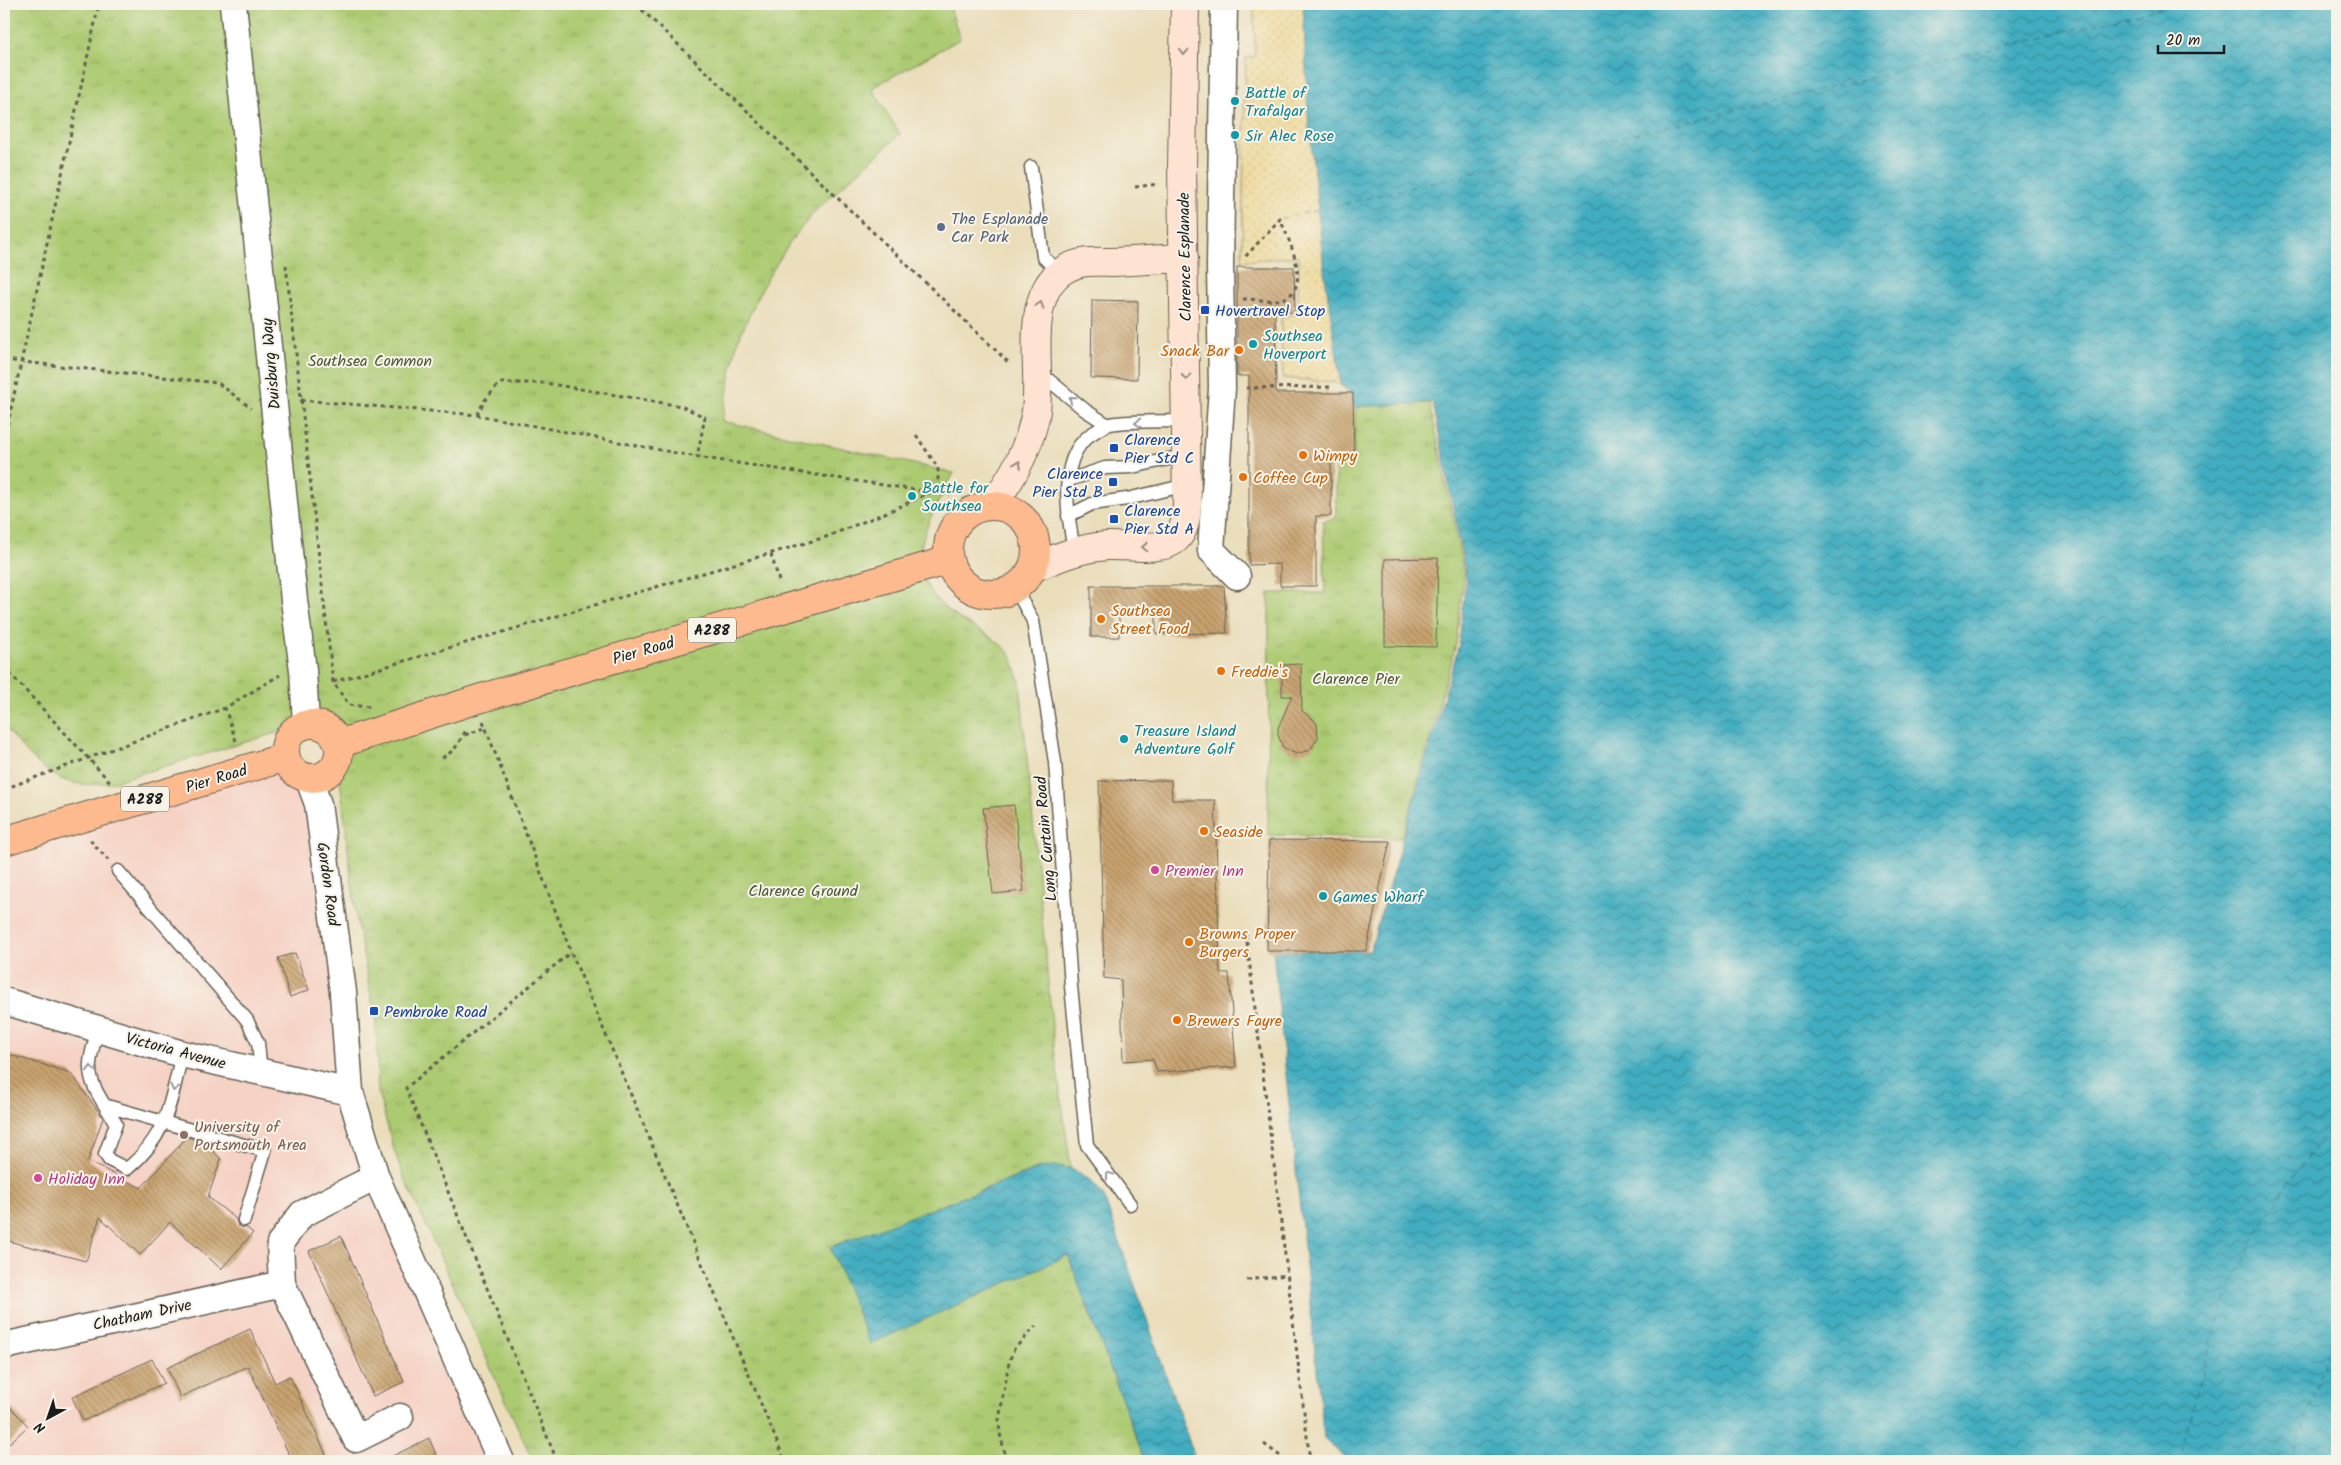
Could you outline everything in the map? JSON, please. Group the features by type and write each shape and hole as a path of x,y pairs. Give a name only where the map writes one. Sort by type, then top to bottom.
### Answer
{"main road":[{"path":"992,505 1007,508 1020,515 1030,525 1035,539 1037,554 1033,568 1025,579 1014,588 1002,593 988,594 975,590 963,583 949,560 948,547 951,534 958,522 967,513 979,507 992,505"},
{"name":"Pier Road","path":"338,744 475,700 949,560"},
{"path":"306,724 317,724 326,728 334,735 338,744 339,755 335,765 328,773 318,777 308,778 298,774 290,766 286,757 285,746 289,736 296,729 306,724"},
{"name":"Pier Road","path":"4,841 286,757"}],"street":[{"name":"Duisburg Way","path":"234,4 294,600 303,670 306,724"},
{"name":"Clarence Esplanade","path":"1033,568 1074,550 1108,546 1153,547 1174,541 1184,526 1187,485 1182,166 1185,4"},
{"path":"1224,4 1220,266 1222,388 1211,550 1237,576"},
{"path":"992,505 1009,482 1020,460 1035,417 1037,312 1045,291 1060,273 1081,263 1184,258"},
{"name":"Gordon Road","path":"308,778 318,804 343,992 350,1092"},
{"name":"Victoria Avenue","path":"4,1001 182,1054 350,1092"},
{"path":"350,1092 376,1177 501,1461"},
{"path":"376,1177 302,1214 280,1243 282,1284 356,1438 400,1417"},
{"name":"Chatham Drive","path":"4,1346 282,1284"}],"lane":[{"path":"1031,167 1043,257 1060,273"},
{"path":"1037,370 1085,410 1108,424"},
{"path":"1074,550 1068,516 1069,480 1073,454 1086,437 1108,424 1186,421"},
{"path":"1069,480 1105,468 1132,467 1187,455"},
{"path":"1068,516 1092,504 1127,499 1187,485"},
{"name":"Long Curtain Road","path":"1014,588 1033,621 1055,762 1081,1093 1087,1145 1130,1204"},
{"path":"118,872 247,1020 258,1043 261,1072"},
{"path":"98,1029 90,1063 91,1076 96,1090 116,1124 105,1154 109,1160 127,1169 158,1137 165,1123 182,1054"},
{"path":"107,1106 265,1152 244,1220"}],"path":[{"path":"4,441 99,4"},
{"path":"636,4 1009,363"},
{"path":"1135,187 1161,184"},
{"path":"1252,250 1280,219 1295,256 1297,282 1295,290 1282,299 1252,299"},
{"path":"286,262 333,682 349,705 371,707"},
{"path":"4,360 218,383 254,411"},
{"path":"477,415 485,400 500,383 545,382 682,406 705,417 696,457"},
{"path":"1222,388 1334,387"},
{"path":"296,408 301,400"},
{"path":"301,400 477,415 696,457 950,495"},
{"path":"916,435 938,468 938,494"},
{"path":"333,682 826,537 929,493"},
{"path":"771,554 781,587"},
{"path":"4,667 130,804"},
{"path":"4,789 90,760 225,708 287,670"},
{"path":"225,708 236,741"},
{"path":"442,758 454,750 465,735 467,727"},
{"path":"465,735 486,728 570,952 785,1461"},
{"path":"73,821 118,872"},
{"path":"1246,934 1310,1461"},
{"path":"557,1461 406,1088 570,952"},
{"path":"1247,1280 1287,1275"},
{"path":"1007,1461 1000,1434 999,1420 1009,1362 1014,1349 1036,1326"},
{"path":"1264,1444 1287,1461"}],"shaded area":[{"name":"University of Portsmouth Area","path":"246,769 318,777 350,1092 501,1461 4,1461 4,841"}],"sand":[{"path":"1254,4 1347,4 1355,407 1350,392 1335,382 1283,378 1281,317 1298,314 1299,256 1242,261 1246,58 1255,57"}],"green space":[{"name":"Southsea Common","path":"4,4 949,4 960,39 872,88 900,134 815,211 791,241 764,284 737,342 722,421 954,473 925,532 921,550 921,568 927,586 940,603 960,619 996,641 1008,652 1020,683 1055,1056 1071,1168 1054,1166 1040,1168 830,1247 870,1344 1068,1255 1145,1461 533,1461 403,1175 378,1092 376,1023 355,911 333,716 109,783 91,784 69,782 47,771 29,755 4,727"},
{"name":"Clarence Pier","path":"1430,403 1464,574 1456,644 1402,838 1268,835 1269,593 1325,593 1323,521 1336,518 1336,462 1354,461 1355,407"}],"water":[{"path":"1303,4 2337,4 2337,1461 1348,1461 1324,1438 1273,951 1370,951 1459,645 1466,576 1433,402 1355,407 1350,392 1341,385 1324,270 1308,115"},
{"path":"1054,1166 1076,1171 1083,1175 1094,1184 1104,1197 1196,1461 1145,1461 1068,1255 870,1344 830,1247 1041,1168"}],"building":[{"path":"1237,267 1294,267 1295,312 1275,313 1276,393 1353,393 1354,459 1331,459 1331,516 1316,516 1316,586 1280,586 1280,564 1249,565 1249,376 1237,376"},
{"path":"1092,300 1138,301 1137,379 1091,378"},
{"path":"1438,558 1436,647 1385,646 1385,559"},
{"path":"1091,586 1224,586 1227,633 1156,634 1156,610 1119,610 1119,637 1091,637"},
{"path":"1301,664 1302,711 1317,724 1318,738 1310,750 1296,754 1283,747 1278,735 1278,728 1292,696 1282,696 1282,665"},
{"path":"1171,780 1172,800 1215,800 1220,973 1229,973 1236,1067 1157,1072 1153,1059 1123,1061 1121,980 1104,978 1099,781"},
{"path":"1014,805 1024,891 993,894 983,808"},
{"name":"Games Wharf","path":"1269,840 1390,841 1366,951 1267,951"},
{"path":"295,953 309,990 290,997 278,958"},
{"path":"4,1053 71,1073 103,1118 88,1161 141,1188 187,1137 204,1142 221,1159 208,1197 236,1219 238,1226 247,1228 253,1233 221,1269 170,1222 140,1255 100,1217 86,1261 4,1240"},
{"path":"341,1236 404,1382 373,1396 309,1251"},
{"path":"250,1329 275,1383 290,1376 329,1461 292,1461 248,1366 180,1397 167,1368"},
{"path":"152,1359 164,1383 83,1421 72,1397"},
{"path":"4,1400 28,1426 4,1448"},
{"path":"429,1438 439,1461 383,1461"}],"ferry route":[{"path":"1280,219 2180,4"},
{"path":"2178,1461 2213,1337 2237,1274 2275,1204 2305,1160 2337,1120"},
{"path":"2292,1461 2337,1322"}],"place":[{"name":"Battle of Trafalgar","path":"1235,101"},
{"name":"Sir Alec Rose","path":"1235,135"},
{"name":"The Esplanade Car Park","path":"941,227"},
{"name":"Hovertravel Stop","path":"1205,310"},
{"name":"Southsea Hoverport","path":"1253,344"},
{"name":"Snack Bar","path":"1239,350"},
{"name":"Clarence Pier Std C","path":"1114,448"},
{"name":"Wimpy","path":"1303,455"},
{"name":"Coffee Cup","path":"1243,477"},
{"name":"Clarence Pier Std B","path":"1113,482"},
{"name":"Battle for Southsea","path":"912,496"},
{"name":"Clarence Pier Std A","path":"1114,519"},
{"name":"Southsea Street Food","path":"1101,619"},
{"name":"Freddie's","path":"1221,671"},
{"name":"Treasure Island Adventure Golf","path":"1124,739"},
{"name":"Seaside","path":"1204,831"},
{"name":"Premier Inn","path":"1155,870"},
{"name":"Games Wharf","path":"1323,896"},
{"name":"Browns Proper Burgers","path":"1189,942"},
{"name":"Pembroke Road","path":"374,1011"},
{"name":"Brewers Fayre","path":"1177,1020"},
{"name":"University of Portsmouth Area","path":"184,1135"},
{"name":"Holiday Inn","path":"38,1178"}],"park label":[{"name":"Clarence Ground","path":"803,890"}]}
